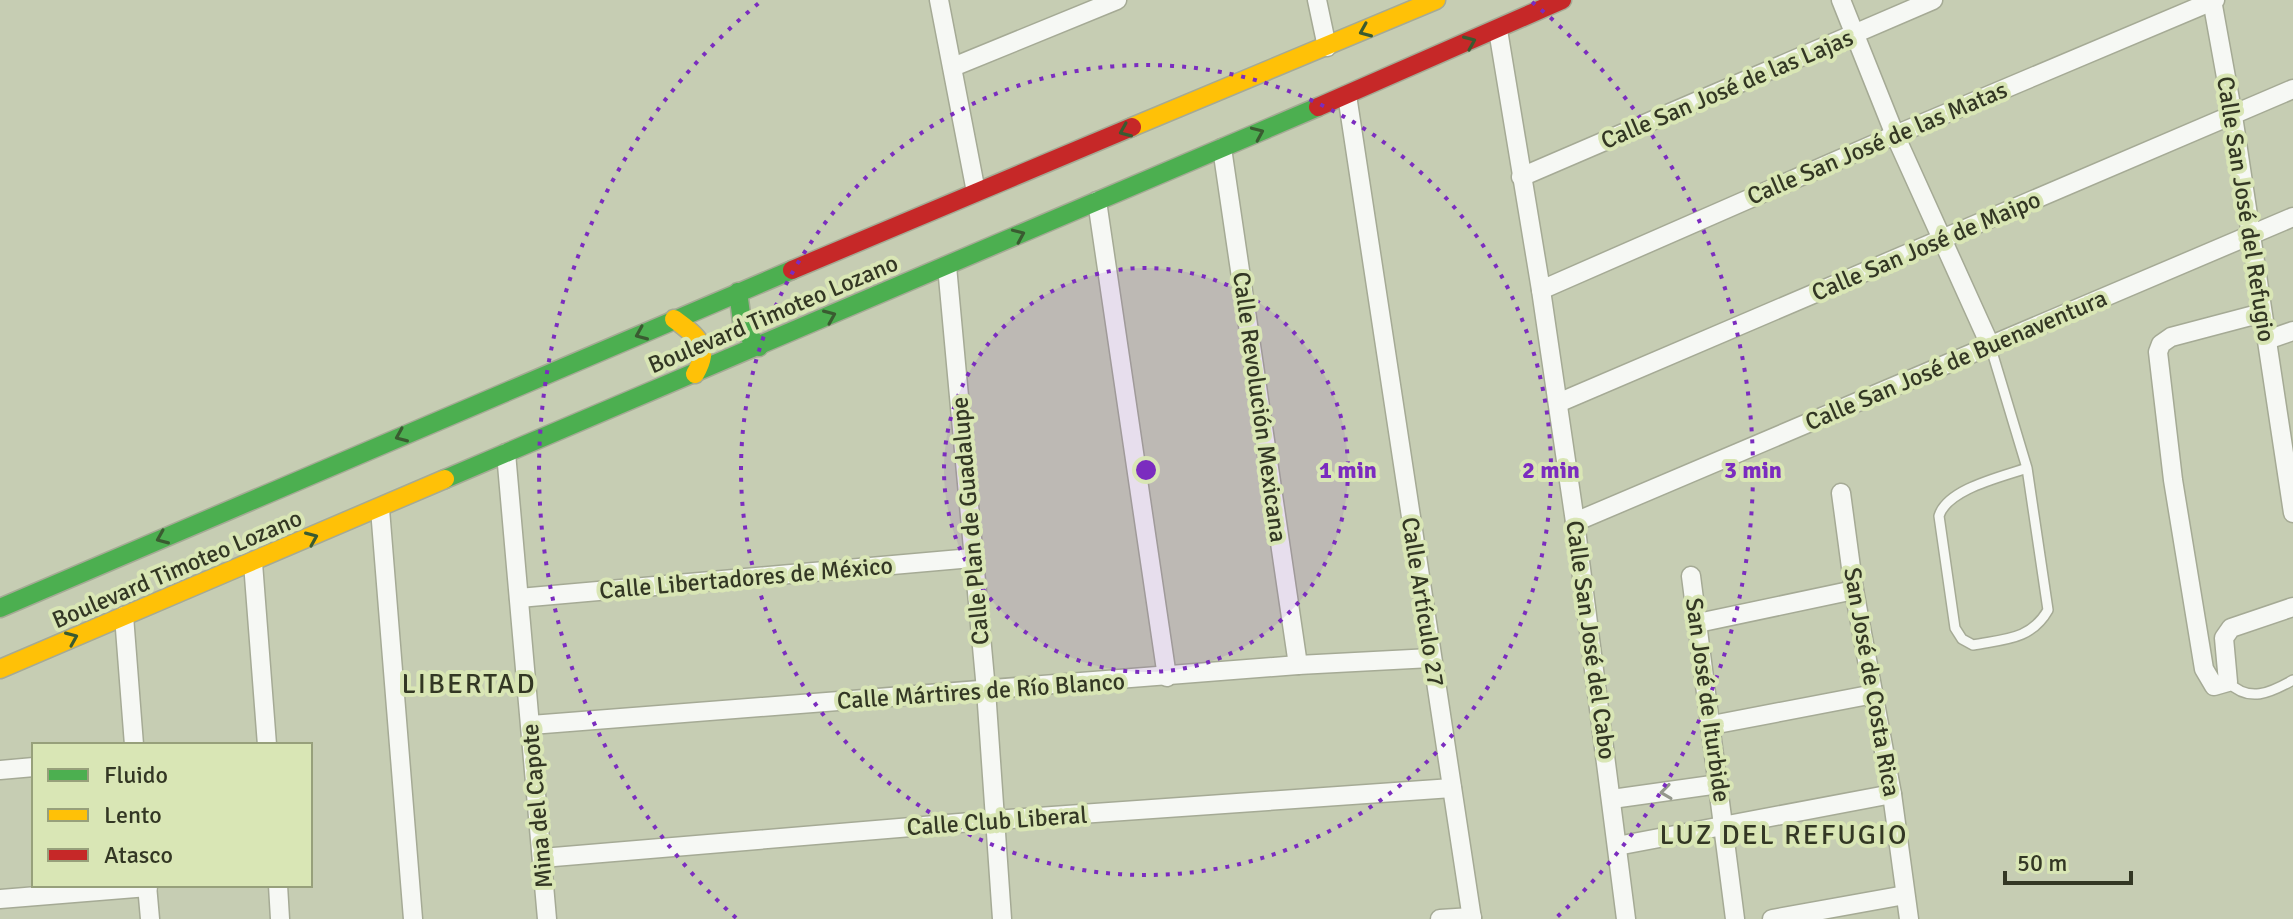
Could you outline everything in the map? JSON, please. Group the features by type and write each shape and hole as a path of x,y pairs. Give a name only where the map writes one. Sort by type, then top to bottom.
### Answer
{"main road":[{"name":"Boulevard Timoteo Lozano","path":"0,608 674,319 1436,0"},
{"name":"Boulevard Timoteo Lozano","path":"0,669 759,347 1562,0"},
{"path":"738,292 741,326 746,336 759,347"},
{"path":"674,319 701,343 704,353 702,364 695,374"}],"street":[{"path":"939,0 976,192"},
{"path":"953,67 1117,0"},
{"path":"1317,0 1327,47"},
{"path":"1841,0 1895,135 1990,345"},
{"name":"Calle San José de las Lajas","path":"1521,177 1933,0"},
{"name":"Calle San José del Refugio","path":"2213,0 2290,471 2293,513"},
{"name":"Calle San José de las Matas","path":"1541,290 2213,0"},
{"name":"Calle San José del Cabo","path":"1498,30 1558,403 1626,919"},
{"name":"Calle San José de Maipo","path":"1558,403 2293,89"},
{"name":"Calle Artículo 27","path":"1347,95 1472,918"},
{"name":"Calle Revolución Mexicana","path":"1222,148 1298,665"},
{"path":"1097,201 1167,677"},
{"name":"Calle San José de Buenaventura","path":"1575,522 2293,217"},
{"name":"Calle Plan de Guadalupe","path":"947,266 986,690 1002,919"},
{"path":"2262,313 2171,337 2161,344 2158,352 2173,480 2204,669 2209,681 2214,686 2228,682 2224,638 2231,628 2293,607"},
{"path":"2267,340 2293,331"},
{"name":"Mina del Capote","path":"506,453 547,919"},
{"name":"San José de Costa Rica","path":"1841,493 1854,590 1892,794 1909,919"},
{"path":"380,509 413,919"},
{"name":"Calle Libertadores de México","path":"519,598 972,558"},
{"path":"253,563 267,743"},
{"name":"San José de Iturbide","path":"1691,576 1735,919"},
{"path":"1698,623 1854,590"},
{"path":"124,616 134,743"},
{"name":"Calle Mártires de Río Blanco","path":"531,725 1298,665 1431,658"},
{"path":"1712,725 1874,694"},
{"path":"0,770 32,767"},
{"path":"1612,799 1719,784"},
{"name":"Calle Club Liberal","path":"542,858 995,820 1452,788"},
{"path":"1617,846 1892,794"},
{"path":"0,899 137,887"},
{"path":"148,887 150,919"},
{"path":"278,887 280,919"},
{"path":"1772,919 1905,895"},
{"path":"1440,919 1472,918"}],"lane":[{"path":"1990,345 2027,468 2048,610 2040,624 2025,634 1973,645 1962,639 1955,628 1939,516 1942,506 1952,496 2027,468"},
{"path":"2228,682 2237,691 2247,694 2270,693 2293,680"}],"traffic: fast":[{"path":"445,479 1318,107"},
{"path":"0,608 792,270"},
{"path":"738,292 743,329 759,347"}],"traffic: slow":[{"path":"1132,127 1436,0"},
{"path":"674,319 700,342 702,356 695,374"},
{"path":"0,669 445,479"}],"traffic: jam":[{"path":"1318,107 1562,0"},
{"path":"792,270 1132,127"}],"district":[{"name":"LIBERTAD","path":"469,684"},
{"name":"LUZ DEL REFUGIO","path":"1784,835"}]}
